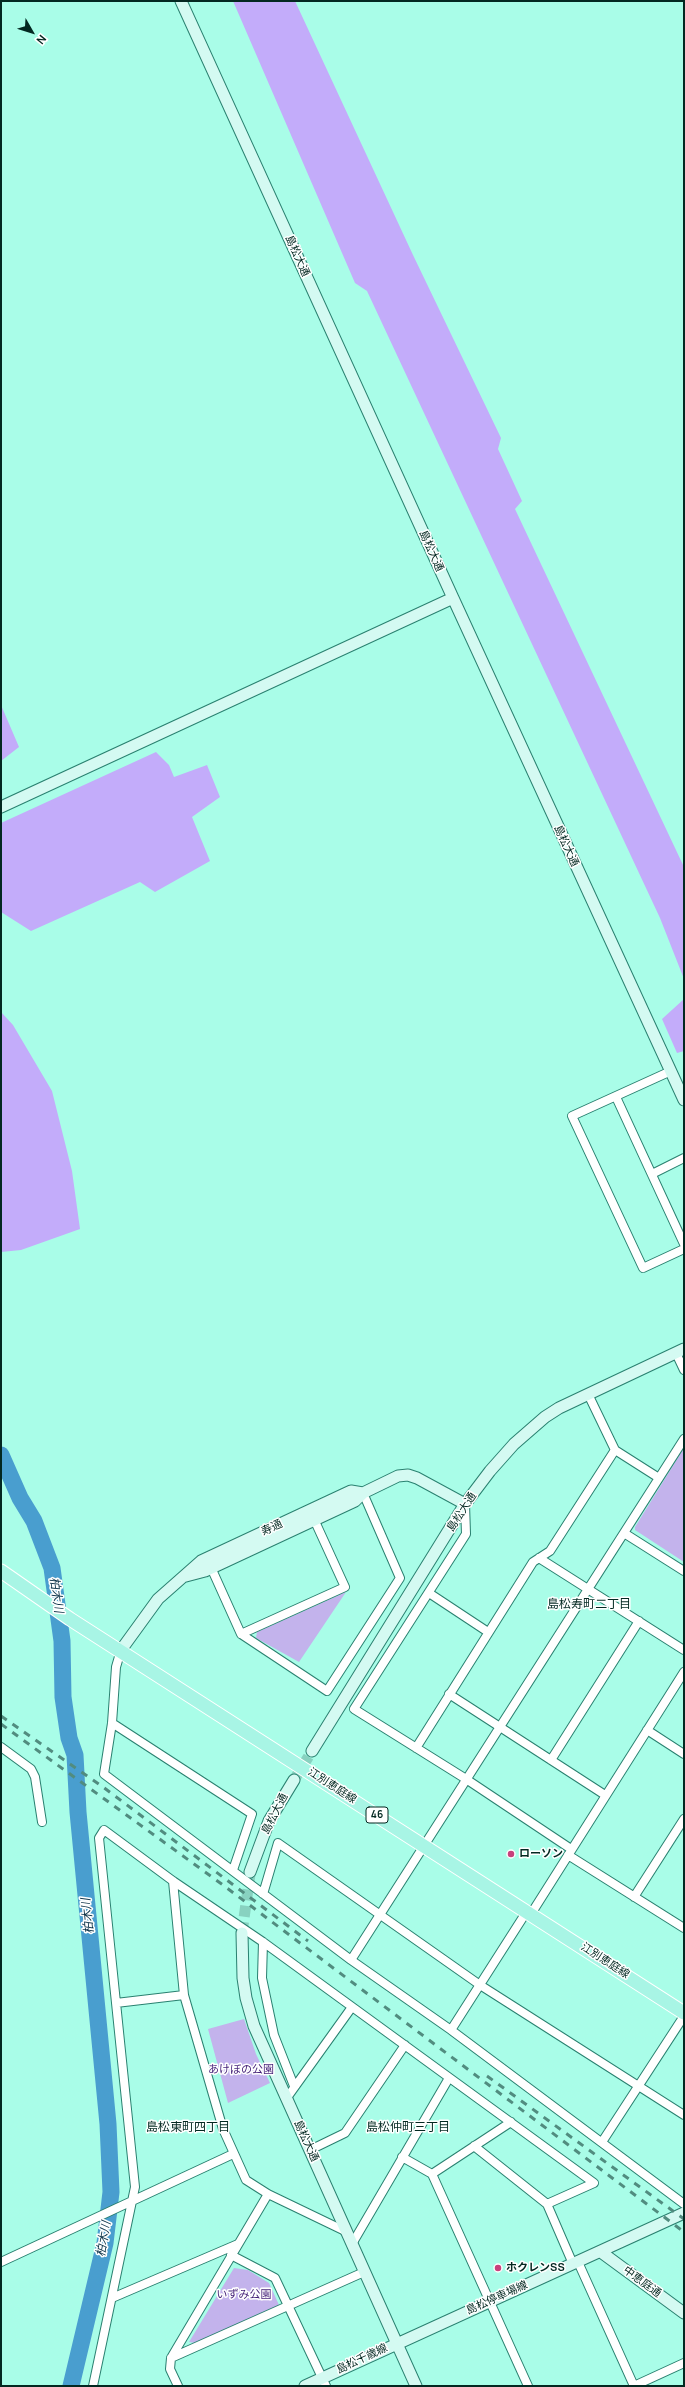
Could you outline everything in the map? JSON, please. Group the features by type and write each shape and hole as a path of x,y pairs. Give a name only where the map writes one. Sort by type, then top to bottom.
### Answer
{"main road":[{"name":"江別恵庭線","path":"1,1571 70,1619 121,1650 684,2013"}],"street":[{"name":"島松大通","path":"181,1 452,598 684,1100"},
{"path":"1,807 452,598"},
{"path":"671,1071 572,1116 643,1268 684,1249"},
{"path":"616,1097 684,1244"},
{"path":"652,1174 684,1158"},
{"name":"島松大通","path":"312,1751 466,1504 490,1471 514,1444 545,1417 588,1394 680,1351"},
{"path":"680,1351 684,1370"},
{"path":"588,1394 615,1450 659,1478"},
{"path":"351,1960 423,1845 589,1589 684,1439"},
{"path":"416,1748 533,1562 550,1551 615,1450"},
{"name":"寿通","path":"121,1650 158,1599 173,1584 209,1563 312,1515 351,1491 363,1493 398,1476 408,1475 435,1485 466,1504"},
{"path":"209,1563 241,1634 327,1690 400,1578 363,1493"},
{"path":"466,1504 466,1534 354,1709 466,1779 634,1896 684,1928"},
{"path":"241,1634 345,1587 312,1515"},
{"path":"624,1533 684,1571"},
{"path":"539,1558 684,1650"},
{"path":"429,1592 488,1632"},
{"path":"551,1760 639,1621"},
{"path":"121,1650 116,1667 112,1722 104,1774 351,1960 451,2030 684,2204"},
{"path":"451,2030 570,1852 684,1672"},
{"path":"449,1694 605,1795"},
{"path":"112,1722 252,1814 233,1870"},
{"path":"647,1730 684,1754"},
{"path":"1,1748 31,1769 35,1777 42,1822"},
{"name":"島松大通","path":"250,1872 269,1821 294,1780"},
{"path":"634,1896 684,1819"},
{"path":"94,2386 135,2188 100,1838 104,1830 173,1881 263,1942 594,2183 547,2204"},
{"path":"263,1894 278,1843 480,1985 684,2115"},
{"path":"173,1881 184,1995 223,2129 233,2154 246,2180 268,2194 347,2232"},
{"name":"島松大通","path":"242,1933 246,1998 254,2026 396,2343"},
{"path":"263,1942 263,1985 274,2035 294,2086"},
{"path":"116,2003 184,1995"},
{"path":"286,2099 352,2007"},
{"path":"602,2142 684,2016"},
{"path":"310,2150 345,2133 405,2045"},
{"path":"352,2244 449,2078"},
{"path":"432,2174 511,2122"},
{"path":"474,2146 547,2204 634,2386 684,2363"},
{"path":"1,2262 122,2207 233,2154"},
{"path":"402,2157 432,2174 488,2302 528,2386"},
{"path":"178,2386 170,2369 171,2358 268,2194"},
{"name":"島松停車場線","path":"396,2343 601,2252 684,2213"},
{"path":"112,2298 238,2244"},
{"name":"中恵庭通","path":"601,2252 684,2313"},
{"path":"231,2255 275,2278 324,2382"},
{"path":"171,2358 364,2272"},
{"path":"396,2343 416,2386"},
{"name":"島松千歳線","path":"305,2386 324,2382 396,2343"}],"green space":[{"path":"684,1448 684,1562 635,1530 635,1527"},
{"path":"346,1592 299,1662 256,1638 257,1632"},
{"name":"あけぼの公園","path":"244,2019 256,2054 270,2083 228,2103 208,2029"},
{"name":"いずみ公園","path":"234,2268 248,2270 269,2283 279,2305 195,2343 189,2342"}],"shaded area":[{"path":"233,1 295,1 413,255 501,438 498,449 522,501 515,509 684,867 684,979 660,918 367,291 355,283"},
{"path":"1,705 19,747 1,761"},
{"path":"156,752 169,765 174,777 207,765 220,797 192,817 210,861 155,892 140,882 31,931 1,912 1,823"},
{"path":"684,999 684,1051 677,1053 662,1019"},
{"path":"1,1012 13,1025 52,1091 72,1171 80,1229 21,1250 1,1252"}],"waterway":[{"name":"柏木川","path":"1,1455 20,1498 34,1521 52,1568 62,1641 63,1697 69,1738 75,1755 78,1812 108,2124 111,2192 105,2243 71,2386"}],"tunnel":[{"path":"294,1780 312,1751"},
{"path":"242,1933 250,1874"}],"railway":[{"path":"1,1716 103,1787 308,1941"},
{"path":"1,1724 223,1885 684,2232"},
{"path":"487,2076 684,2219"}],"place":[{"name":"ローソン","path":"511,1854"},
{"name":"ホクレンSS","path":"498,2268"}],"district":[{"name":"島松寿町二丁目","path":"589,1605"},
{"name":"島松東町四丁目","path":"188,2128"},
{"name":"島松仲町三丁目","path":"408,2128"}]}
